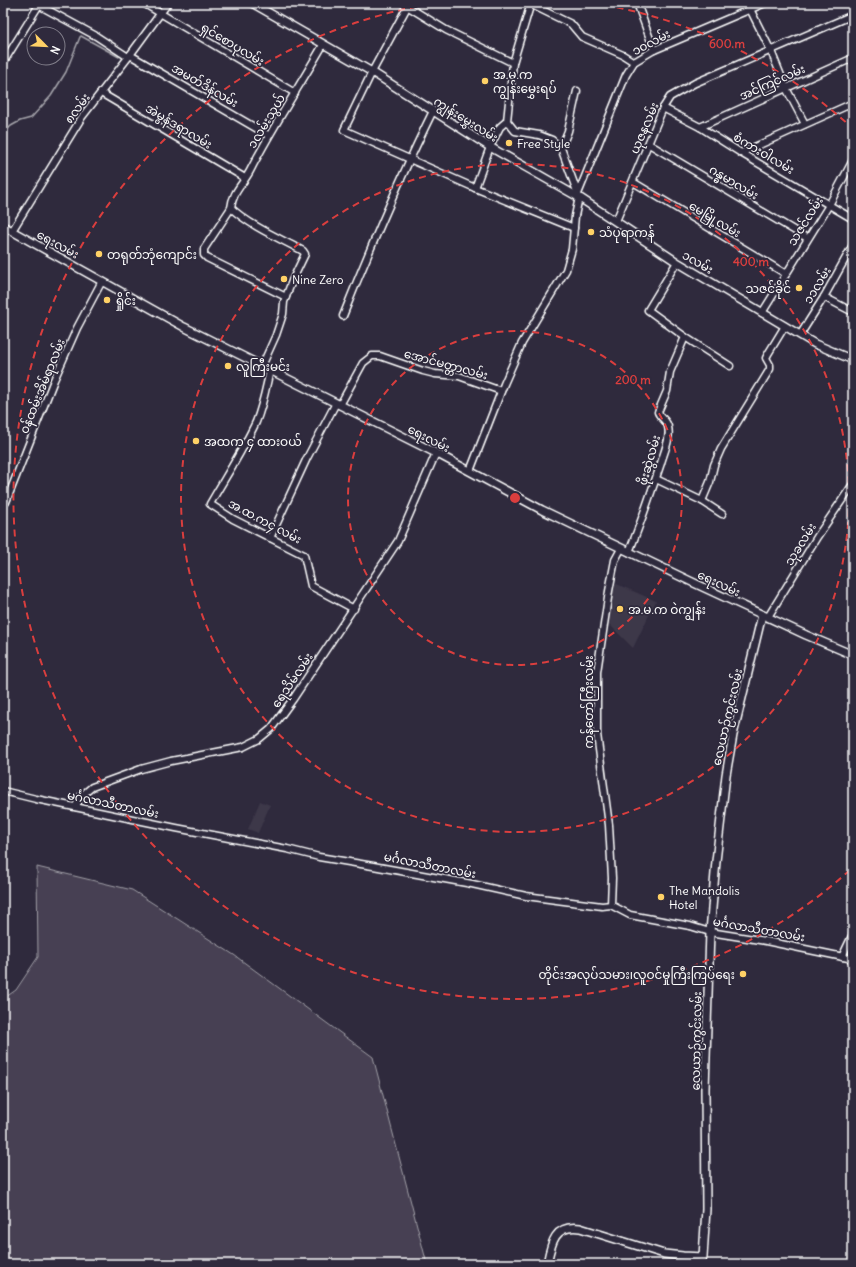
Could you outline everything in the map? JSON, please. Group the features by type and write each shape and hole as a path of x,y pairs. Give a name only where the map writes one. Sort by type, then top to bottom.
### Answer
{"street":[{"name":"ရှင်စောပုလမ်း","path":"143,3 295,93"},
{"name":"၈လမ်း","path":"12,231 82,117 168,3"},
{"name":"ကျွန်းမွှေးလမ်း","path":"252,3 372,72 490,147 578,195"},
{"path":"637,3 654,50"},
{"path":"747,3 771,51 786,88 805,124"},
{"name":"၁၀လမ်း","path":"578,195 626,75 634,62 654,50 765,3"},
{"path":"3,62 37,4"},
{"name":"အမတ်ဒိန်လမ်း","path":"37,4 96,36 268,135"},
{"path":"470,472 522,343 566,270 572,249 578,195 561,148 552,140 539,135 515,131 508,122 513,63 530,4 570,24 582,37 623,55 634,62"},
{"path":"513,63 446,30 404,5 344,130 475,188 574,228"},
{"name":"ယုဇနလမ်း","path":"616,221 663,108 670,96 680,90 853,15"},
{"name":"၁လမ်းသွယ်","path":"286,297 207,258 204,255 204,249 231,208 231,202 235,194 265,144 268,135 323,45"},
{"name":"အင်ကြင်လမ်း","path":"700,126 853,58"},
{"path":"561,148 568,131 577,90"},
{"name":"အဲမွန်ဒရာလမ်း","path":"101,93 245,178"},
{"path":"741,153 853,103"},
{"name":"စံကားဝါလမ်း","path":"663,108 700,126 741,153 853,219"},
{"path":"343,316 378,229 409,159 433,111"},
{"path":"475,188 490,147 500,127 508,122"},
{"name":"ဂန္ဓမာလမ်း","path":"649,144 807,238"},
{"name":"သဇင်လမ်း","path":"762,313 807,238 829,205 853,160"},
{"name":"မေမြို့လမ်း","path":"633,182 786,274"},
{"name":"၁လမ်း","path":"578,195 677,262 815,344 853,360"},
{"path":"231,208 247,221 303,251 305,254 292,281 286,297 283,314 276,335 262,366"},
{"name":"ရေးလမ်း","path":"3,226 184,327 436,453 542,510 621,549 806,635 853,655"},
{"name":"၁၁လမ်း","path":"800,335 824,297 853,245"},
{"path":"677,262 648,310 685,337 730,366"},
{"name":"၀န်ထမ်းအိမ်ရာလမ်း","path":"6,502 54,380 102,281"},
{"path":"824,297 853,312"},
{"path":"702,501 721,448 770,369 770,364 766,358 784,326"},
{"name":"ဖိုးဆွဲလမ်း","path":"629,552 642,520 665,450 669,430 667,422 658,412 667,391 670,372 685,337"},
{"name":"အောင်မတ္တာလမ်း","path":"338,404 363,363 372,356 380,356 435,374 459,376 502,391"},
{"name":"အ.ထ.က၄ လမ်း","path":"270,370 263,400 256,420 242,449 210,504 233,519 304,555 311,586 354,609"},
{"path":"270,538 307,458 338,404"},
{"name":"ရေသိမ်လမ်း","path":"76,807 78,798 92,787 141,768 244,748 271,730 354,609 398,541 436,453"},
{"path":"656,479 702,501 722,514"},
{"name":"သုခလမ်း","path":"765,616 853,484"},
{"name":"ကန်တော်ကြီးလမ်း","path":"611,905 612,878 609,825 597,734 597,672 615,560 621,549"},
{"name":"လေယာဉ်ကွင်းလမ်း","path":"547,1264 553,1241 556,1236 561,1230 573,1227 664,1254 702,1260 706,1209 705,1089 710,932 716,861 726,775 733,735 765,616"},
{"name":"မင်္ဂလာသီတာလမ်း","path":"3,791 176,828 287,849 319,857 472,884 526,896 602,906 611,905 630,915 853,959"},
{"path":"842,957 853,934"}],"shaded area":[{"path":"612,582 656,601 633,648 607,622"},
{"path":"260,801 270,805 258,833 248,829"},
{"path":"37,867 132,890 234,955 373,1057 427,1264 3,1264 3,999 16,990 38,957"}],"waterway":[{"path":"3,134 11,126 20,121 31,118 51,96 66,72 81,36 119,57"}],"place":[{"name":"အ.မ.က ကျွန်းမွှေးရပ်","path":"485,81"},
{"name":"Free Style","path":"509,143"},
{"name":"သံပုရာကန်","path":"591,232"},
{"name":"တရုတ်ဘုံကျောင်း","path":"99,254"},
{"name":"Nine Zero","path":"284,279"},
{"name":"သဇင်ခိုင်","path":"799,288"},
{"name":"ရှိုင်း","path":"107,300"},
{"name":"လူကြီးမင်း","path":"228,366"},
{"name":"အထက ၄ ထားဝယ်","path":"196,441"},
{"name":"အ.မ.က ဝဲကျွန်း","path":"620,609"},
{"name":"The Mandolis Hotel","path":"661,897"},
{"name":"တိုင်းအလုပ်သမား၊လူဝင်မှုကြီးကြပ်ရေး","path":"743,974"}]}
